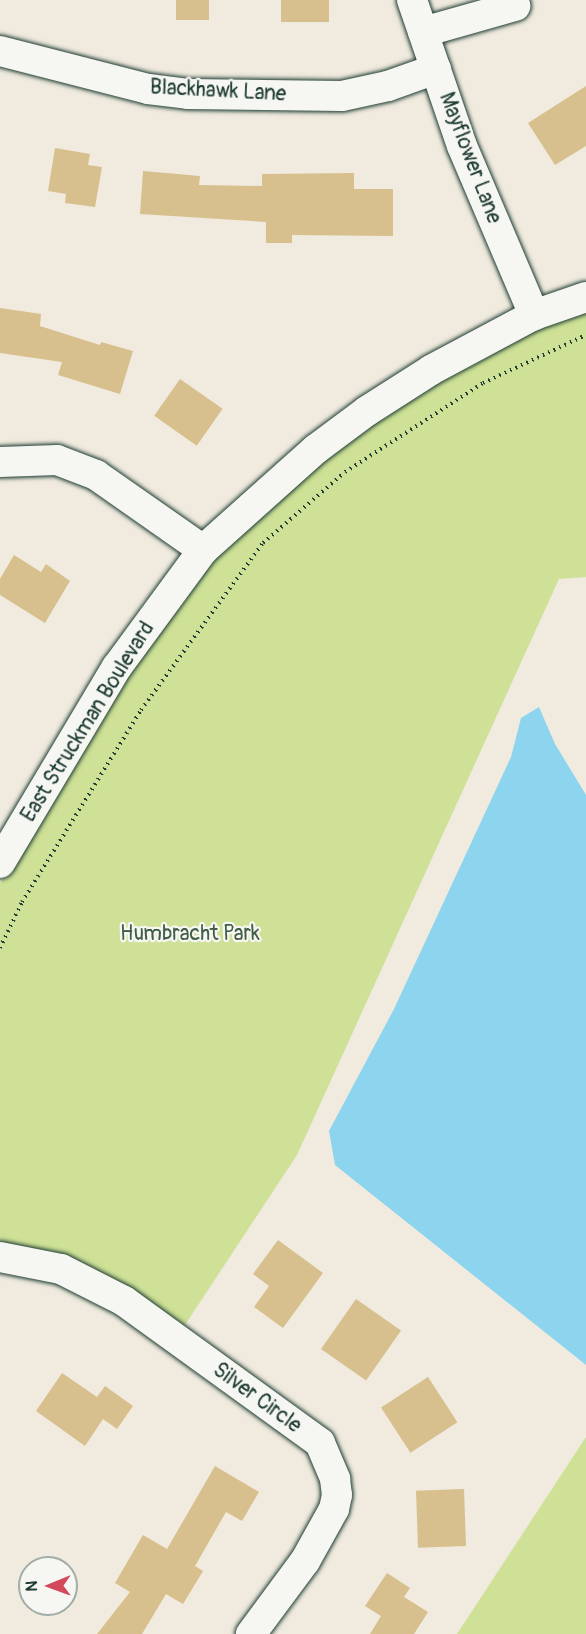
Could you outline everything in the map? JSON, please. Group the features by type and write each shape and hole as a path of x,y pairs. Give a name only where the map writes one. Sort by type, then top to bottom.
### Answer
{"street":[{"name":"Mayflower Lane","path":"412,0 462,146 534,315"},
{"path":"423,32 515,6"},
{"name":"Blackhawk Lane","path":"0,51 148,90 188,94 342,96 388,86 436,69"},
{"name":"East Struckman Boulevard","path":"0,863 117,667 203,550 316,449 367,411 431,370 534,315 586,297"},
{"path":"0,462 57,460 88,471 108,481 203,550"},
{"name":"Silver Circle","path":"0,1257 61,1269 81,1277 123,1301 320,1443 335,1479 337,1495 334,1509 305,1561 251,1634"}],"path":[{"path":"0,948 22,902 141,710 263,543 345,472 473,389 586,335"}],"green space":[{"name":"Humbracht Park","path":"586,307 586,577 559,579 297,1155 183,1328 0,1246 0,884 123,678 211,554 390,409 536,324"},
{"path":"586,1437 586,1634 457,1634"}],"water":[{"path":"539,707 555,744 586,795 586,1365 335,1165 329,1131 394,1009 511,757 521,718"}],"building":[{"path":"176,0 209,0 209,20 176,20"},
{"path":"281,0 329,0 329,22 281,22"},
{"path":"586,86 586,146 555,165 528,123"},
{"path":"55,148 90,154 88,165 102,167 95,207 65,203 66,194 48,191"},
{"path":"143,171 200,176 199,185 262,186 262,174 354,173 354,189 393,189 393,236 292,235 292,243 266,243 266,222 140,214"},
{"path":"0,308 41,314 40,326 100,345 101,342 133,351 120,394 58,375 62,362 0,353"},
{"path":"180,379 223,409 197,446 154,416"},
{"path":"14,555 41,572 46,564 70,581 45,623 0,595 0,579"},
{"path":"278,1240 323,1273 283,1328 254,1307 269,1286 253,1274"},
{"path":"356,1299 401,1331 366,1381 321,1349"},
{"path":"62,1373 97,1397 105,1386 133,1406 117,1429 103,1419 85,1446 36,1411"},
{"path":"428,1377 457,1422 410,1453 381,1407"},
{"path":"215,1466 259,1492 242,1521 226,1512 195,1566 203,1571 183,1604 166,1594 142,1634 97,1634 130,1592 115,1583 143,1535 167,1549"},
{"path":"464,1489 466,1546 418,1548 416,1491"},
{"path":"387,1573 410,1588 404,1597 428,1612 414,1634 370,1634 381,1616 365,1606"}]}
